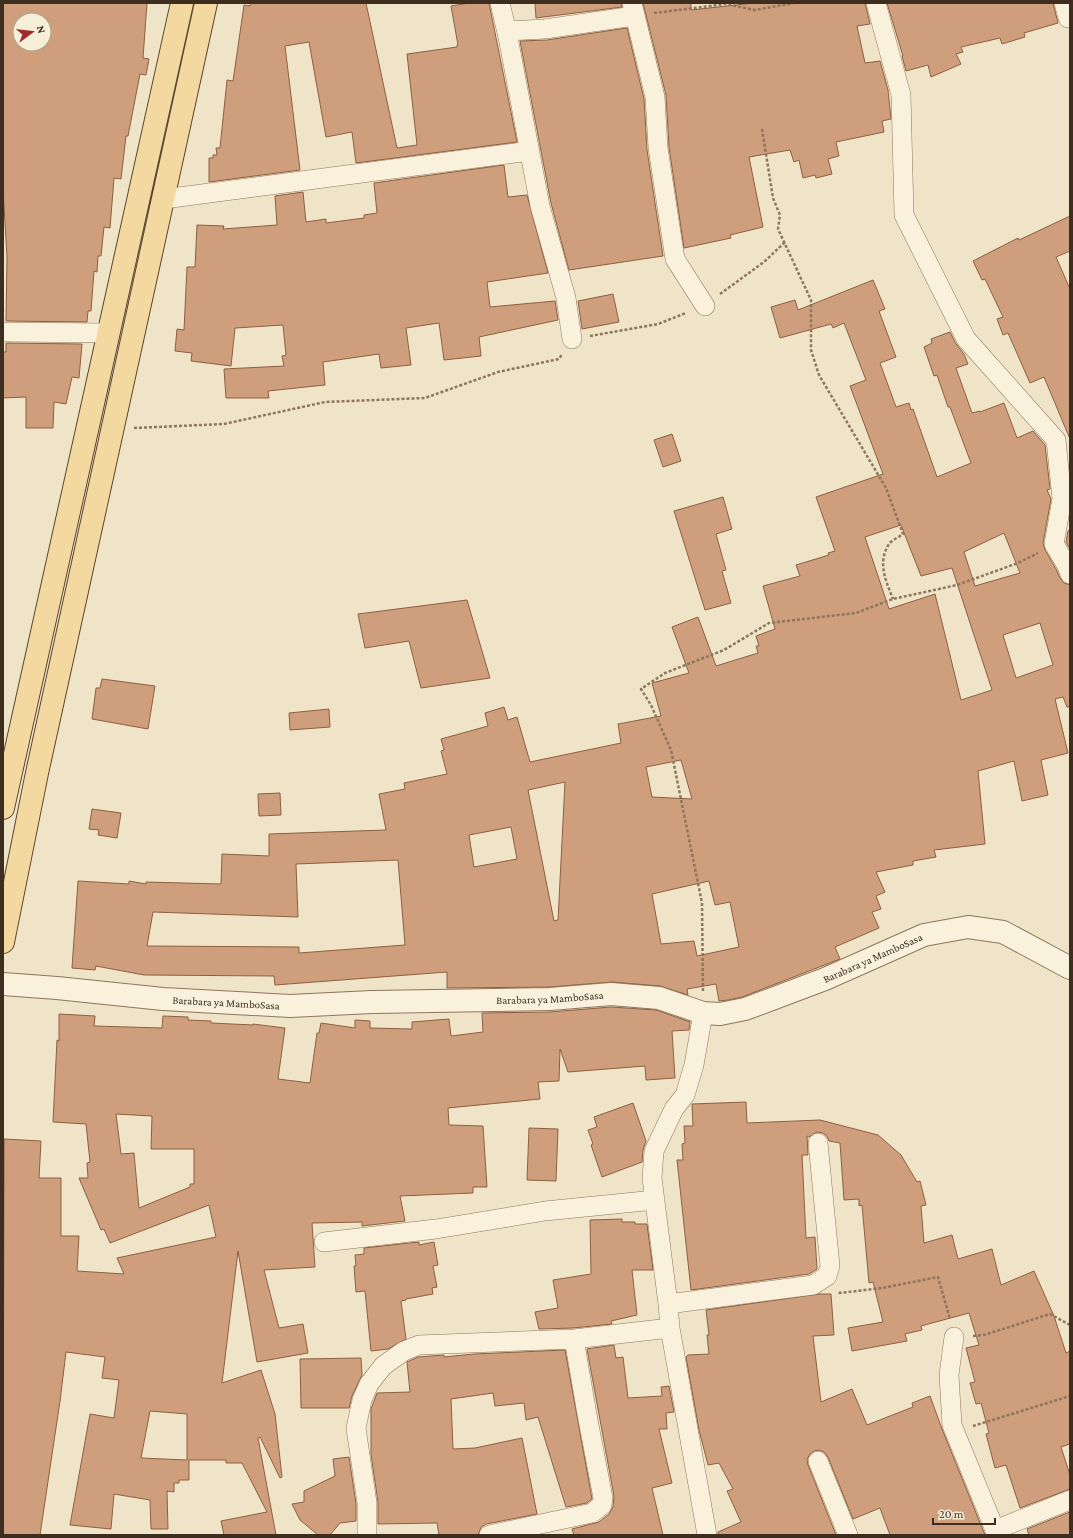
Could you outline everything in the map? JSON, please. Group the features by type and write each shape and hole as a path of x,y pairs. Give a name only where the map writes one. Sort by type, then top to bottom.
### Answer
{"main road":[{"path":"3,808 182,3"},
{"path":"3,942 37,773 164,200 206,3"}],"street":[{"path":"500,3 507,31 540,206 566,298 572,339"},
{"path":"876,3 901,95 904,215 966,339 1056,440 1062,499 1054,544 1070,574"},
{"path":"507,31 545,29 633,10 654,96 658,148 675,259 705,306"},
{"path":"164,200 530,151"},
{"path":"3,332 108,333"},
{"name":"Barabara ya MamboSasa","path":"3,984 163,999 290,1006 372,1002 550,999 611,994 659,998 703,1013 720,1014 745,1009 825,979 924,935 968,927 1003,932 1070,968"},
{"path":"703,1013 694,1064 685,1095 674,1109 654,1151 652,1178 670,1328 707,1535"},
{"path":"668,1304 813,1285 827,1276 830,1266 818,1143"},
{"path":"324,1242 436,1229 545,1211 655,1200"},
{"path":"367,1535 368,1503 356,1428 362,1400 369,1384 383,1366 404,1351 419,1345 574,1340 670,1328"},
{"path":"954,1337 949,1375 952,1425 996,1532 1070,1500"},
{"path":"489,1535 592,1513 602,1505 603,1498 574,1340"},
{"path":"818,1461 848,1535"}],"path":[{"path":"633,10 726,4 755,10 794,3"},
{"path":"762,129 773,198 780,215 778,229 811,300 810,350 819,375 886,488 902,534 890,543 883,560 883,572 893,599"},
{"path":"113,428 224,424 325,402 425,398 498,372 559,359 572,339 658,324 705,306 764,262 785,242"},
{"path":"703,1013 702,903 671,750 651,705 641,689 665,673 724,650 768,623 856,613 893,599 957,585 1018,563 1054,544"},
{"path":"827,1276 840,1293 882,1288 938,1277 954,1337 984,1336 1050,1314 1070,1326"},
{"path":"955,1432 1070,1396"}],"building":[{"path":"3,3 147,3 143,58 149,59 146,75 140,74 128,136 126,136 121,179 114,178 110,228 104,227 101,256 98,256 97,272 94,271 91,311 88,311 87,322 6,321 7,257 3,189"},
{"path":"250,3 366,3 397,148 417,145 407,54 457,47 458,45 451,6 469,3 489,3 517,142 356,163 352,132 326,137 309,42 285,46 300,170 209,182 209,158 213,158 213,155 217,155 216,148 220,148 227,80 233,81 244,5 250,6"},
{"path":"535,3 621,3 622,7 536,18"},
{"path":"643,3 691,3 691,10 754,3 865,3 870,24 857,26 865,63 880,61 888,90 891,119 882,121 884,132 836,142 839,156 828,159 832,174 816,178 815,175 803,178 799,160 794,162 790,150 749,157 763,227 730,235 731,238 684,248 669,147 666,95"},
{"path":"887,3 1053,3 1058,23 1024,33 1025,37 1002,44 1000,38 961,47 963,52 956,54 961,64 931,77 928,65 906,71"},
{"path":"627,28 644,99 647,150 663,256 569,270 551,203 520,41 547,40"},
{"path":"504,165 508,197 527,195 548,273 487,282 490,307 555,301 558,320 479,337 481,356 444,360 439,323 406,328 411,365 381,368 379,354 323,362 325,385 268,391 269,398 226,398 224,369 284,366 282,356 286,355 283,325 235,328 231,366 191,361 192,353 175,351 177,329 184,330 187,267 195,267 197,225 224,226 223,229 277,225 275,196 303,192 306,222 326,219 326,223 364,218 364,215 377,213 374,183"},
{"path":"1070,216 1070,251 1056,257 1070,289 1070,439 1044,377 1030,383 1008,333 1003,335 997,319 1003,317 985,279 982,280 973,261 1018,238 1019,240"},
{"path":"873,280 885,309 879,311 896,357 880,363 896,407 909,403 911,410 913,409 937,477 971,463 950,407 948,407 937,375 934,376 924,347 932,343 931,339 950,332 956,344 964,354 968,364 956,368 972,413 980,412 1004,403 1017,438 1033,431 1045,445 1050,489 1047,490 1051,499 1043,543 1045,550 1060,578 1064,583 1070,585 1070,707 1067,707 1063,697 1055,699 1068,753 1041,760 1048,795 1022,801 1014,761 978,771 985,844 934,850 936,857 913,861 913,865 876,872 885,892 876,896 881,909 872,912 879,928 835,947 840,959 742,997 728,1000 719,1001 716,984 687,989 688,995 660,986 612,982 549,987 447,988 447,972 275,985 274,976 144,975 96,966 95,970 72,968 78,881 129,884 129,881 146,884 146,882 221,884 222,854 269,856 269,834 386,830 379,794 405,789 404,783 447,774 441,751 444,750 441,739 488,726 485,713 504,707 508,720 517,717 530,762 621,743 618,724 661,716 652,683 689,673 672,627 698,617 716,666 758,653 756,646 759,646 756,636 775,629 763,586 800,576 796,565 829,555 828,553 835,551 816,497 883,474 850,386 866,380 844,323 833,328 831,324 780,338 771,307 795,300 798,310","holes":["901,525 921,576 952,568 992,690 961,700 935,594 889,609 865,537","1004,533 1020,573 975,586 964,552","1040,623 1053,665 1016,678 1003,635","681,760 692,799 652,797 646,767","565,782 558,920 554,921 528,790","511,827 517,859 474,867 469,835","398,860 405,945 299,953 299,947 147,946 153,912 298,917 296,864","709,881 715,905 730,902 739,947 697,956 694,941 661,944 652,894"]},
{"path":"613,294 619,322 582,329 578,301"},
{"path":"6,343 82,344 79,378 72,377 66,404 54,402 53,428 26,428 26,397 3,398 3,352 6,352"},
{"path":"672,434 681,461 663,467 654,440"},
{"path":"723,497 732,529 716,534 726,570 722,571 731,603 705,610 674,511"},
{"path":"1070,530 1070,549 1066,542 1068,531"},
{"path":"467,600 490,678 421,688 409,641 365,648 358,614"},
{"path":"102,679 155,686 148,729 92,719 96,688 100,688"},
{"path":"329,709 330,727 290,730 289,713"},
{"path":"280,793 281,815 259,816 258,794"},
{"path":"92,809 121,813 117,838 98,835 99,830 89,829"},
{"path":"611,1007 656,1010 690,1022 689,1030 672,1031 675,1078 646,1080 645,1066 568,1072 560,1049 559,1081 538,1082 540,1099 448,1108 449,1125 483,1126 487,1187 473,1187 473,1193 400,1196 405,1221 362,1226 362,1222 312,1223 315,1267 264,1270 279,1328 303,1324 308,1353 257,1362 238,1251 222,1383 261,1370 275,1414 282,1477 280,1478 260,1437 258,1438 276,1535 224,1535 221,1521 267,1512 242,1463 226,1463 226,1460 189,1460 189,1480 179,1480 179,1483 174,1483 174,1492 167,1491 168,1529 151,1529 150,1500 114,1494 111,1529 70,1525 90,1414 114,1418 119,1380 102,1378 105,1357 66,1352 40,1535 3,1535 4,1139 41,1141 39,1178 61,1178 61,1236 79,1236 77,1271 124,1274 117,1258 216,1237 209,1205 110,1243 104,1229 101,1230 79,1178 88,1178 87,1163 90,1162 86,1124 53,1122 57,1040 59,1041 59,1014 95,1016 94,1026 162,1028 163,1016 188,1017 188,1020 211,1021 211,1023 253,1024 285,1028 278,1079 310,1083 317,1033 319,1033 321,1023 355,1028 355,1020 370,1021 370,1028 412,1029 412,1022 449,1019 451,1036 483,1032 482,1013 550,1012","holes":["116,1114 152,1116 151,1149 194,1149 194,1184 190,1184 190,1187 139,1208 134,1153 121,1154","150,1411 187,1414 187,1460 141,1458"]},
{"path":"746,1102 747,1123 820,1120 878,1135 901,1155 917,1182 920,1181 926,1205 921,1206 924,1243 952,1235 958,1259 992,1249 1001,1285 1034,1271 1054,1316 1066,1353 1070,1351 1070,1444 1061,1447 1070,1475 1070,1489 1020,1508 1006,1465 995,1468 986,1434 989,1433 981,1403 976,1404 970,1383 975,1382 966,1348 979,1345 969,1313 921,1326 922,1330 905,1334 907,1341 852,1351 848,1328 883,1322 873,1282 869,1283 862,1205 859,1206 859,1199 844,1200 840,1143 829,1141 827,1136 823,1133 817,1132 809,1137 807,1136 808,1155 802,1155 806,1238 815,1237 817,1269 809,1274 691,1290 677,1160 683,1160 682,1144 685,1143 684,1126 693,1126 692,1104"},
{"path":"633,1103 646,1141 643,1150 642,1162 602,1177 591,1145 593,1144 588,1130 597,1127 594,1117"},
{"path":"529,1128 558,1129 556,1181 527,1180"},
{"path":"622,1219 622,1222 647,1224 653,1270 632,1270 637,1315 611,1321 612,1324 573,1328 539,1329 535,1312 558,1308 553,1280 591,1274 590,1220"},
{"path":"419,1242 419,1245 434,1242 438,1265 433,1266 437,1287 432,1288 433,1294 401,1301 406,1339 388,1349 371,1351 365,1291 356,1292 354,1266 356,1266 355,1255 364,1254 364,1248"},
{"path":"819,1294 831,1294 834,1335 813,1336 821,1402 852,1389 867,1425 913,1407 912,1403 930,1396 985,1535 890,1535 880,1508 853,1519 828,1457 824,1452 819,1450 810,1454 807,1459 808,1465 836,1535 718,1535 718,1532 741,1522 727,1491 733,1489 719,1463 708,1465 699,1430 686,1357 688,1355 709,1354 707,1335 709,1335 706,1310"},
{"path":"614,1345 616,1358 623,1357 628,1398 662,1396 661,1387 669,1386 674,1412 666,1413 667,1429 659,1429 672,1483 652,1488 663,1535 574,1535 572,1529 599,1522 609,1514 613,1507 614,1496 587,1349"},
{"path":"565,1350 592,1499 587,1503 566,1507 538,1417 526,1420 524,1403 495,1406 493,1393 451,1399 453,1449 475,1448 522,1438 537,1514 486,1524 481,1527 478,1535 439,1535 437,1523 378,1524 378,1502 371,1454 371,1409 377,1393 410,1392 407,1362 418,1357 444,1355 444,1357 474,1354"},
{"path":"361,1358 362,1375 352,1396 349,1408 301,1408 300,1359"},
{"path":"349,1457 356,1504 356,1521 340,1523 330,1535 318,1535 300,1520 292,1504 304,1502 304,1491 335,1476 333,1459"},
{"path":"1070,1512 1070,1535 1029,1535 1027,1529"}]}
